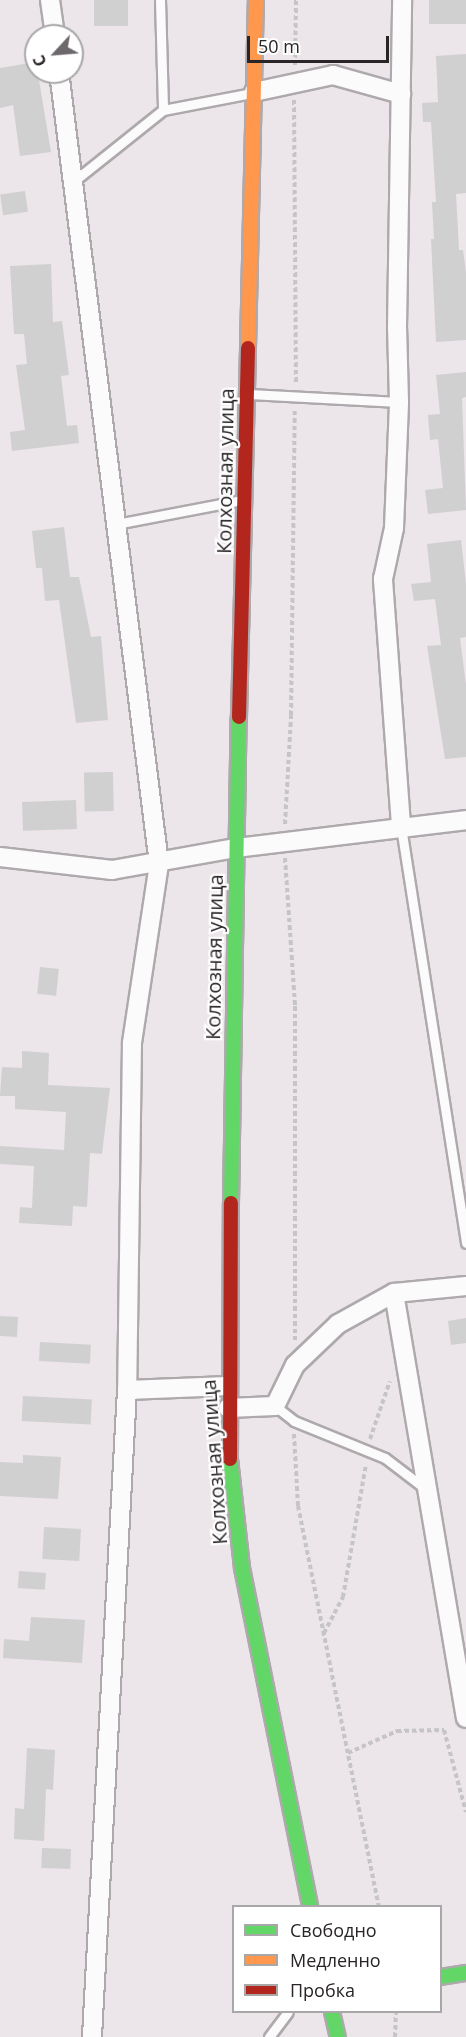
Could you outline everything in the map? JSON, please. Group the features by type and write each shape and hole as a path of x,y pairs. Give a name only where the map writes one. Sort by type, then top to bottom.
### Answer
{"main road":[{"name":"Колхозная улица","path":"256,0 236,848 228,1408 232,1494 242,1568 310,1905"},
{"path":"442,1977 466,1973"},
{"path":"332,2013 338,2037"}],"street":[{"path":"50,0 53,24"},
{"path":"401,825 383,579 394,528 399,402 402,0"},
{"path":"254,92 333,75 401,94"},
{"path":"61,84 159,864 132,1043 127,1390 92,2037"},
{"path":"0,857 112,870 159,864 236,848 284,841 401,825 466,820"},
{"path":"228,1408 275,1406 296,1365 338,1324 394,1293 466,1286"},
{"path":"394,1293 466,1718"},
{"path":"127,1390 228,1386"}],"lane":[{"path":"160,0 163,110"},
{"path":"74,181 163,110 254,92"},
{"path":"247,394 399,402"},
{"path":"116,524 244,499"},
{"path":"401,825 466,1242"},
{"path":"275,1406 294,1421 385,1458 429,1491"},
{"path":"269,2037 287,2013"}],"path":[{"path":"296,1365 295,1006 284,841 292,704 295,396 294,82 297,0"},
{"path":"324,1633 344,1598 362,1504 367,1450 392,1376"},
{"path":"294,1421 298,1506 379,1905"},
{"path":"348,1753 397,1731 444,1730 466,1812"},
{"path":"395,2037 396,2013"}],"building":[{"path":"94,0 128,0 128,26 94,26"},
{"path":"429,0 466,0 466,24 429,24"},
{"path":"466,54 466,193 456,194 459,250 463,250 466,272 466,340 436,342 431,239 434,239 432,202 436,202 431,122 423,122 422,103 438,102 436,56"},
{"path":"24,64 24,84 40,84 51,152 20,156 13,105 0,108 0,68"},
{"path":"25,191 28,212 3,215 0,194"},
{"path":"51,264 53,322 62,321 69,375 61,376 67,426 77,425 79,443 12,451 10,432 25,430 16,365 27,364 24,334 14,334 10,266"},
{"path":"466,372 466,397 462,398 466,510 428,514 425,490 443,488 438,439 430,440 428,415 440,414 436,375"},
{"path":"64,527 70,577 79,577 91,637 101,636 108,720 76,723 59,600 45,601 42,568 36,568 32,531"},
{"path":"461,540 466,584 466,637 460,638 466,685 466,757 445,759 427,646 441,645 435,599 414,601 411,584 431,582 427,544"},
{"path":"113,772 114,811 85,812 84,773"},
{"path":"76,800 77,829 23,831 22,802"},
{"path":"40,967 59,969 56,996 37,994"},
{"path":"22,1051 49,1053 48,1085 110,1088 102,1154 90,1153 87,1207 73,1206 72,1226 19,1223 20,1207 32,1208 34,1166 0,1164 0,1146 64,1150 66,1112 15,1109 15,1096 0,1096 2,1067 22,1068"},
{"path":"0,1316 18,1317 17,1337 0,1336"},
{"path":"466,1318 466,1343 451,1345 448,1321"},
{"path":"40,1342 91,1345 90,1364 39,1361"},
{"path":"23,1396 92,1400 91,1425 22,1421"},
{"path":"23,1455 61,1457 58,1499 0,1496 0,1462 23,1463"},
{"path":"44,1527 81,1529 79,1561 42,1559"},
{"path":"19,1571 46,1573 45,1590 18,1588"},
{"path":"31,1617 85,1620 82,1663 3,1658 4,1639 29,1641"},
{"path":"27,1748 55,1750 53,1790 46,1789 44,1841 14,1839 15,1808 24,1809"},
{"path":"42,1848 71,1849 70,1869 41,1868"}],"traffic: fast":[{"path":"231,1203 239,717"},
{"path":"230,1459 242,1568 310,1905"},
{"path":"442,1977 466,1973"},
{"path":"332,2013 338,2037"}],"traffic: slow":[{"path":"248,348 256,0"}],"traffic: jam":[{"path":"239,717 248,348"},
{"path":"230,1459 231,1203"}]}
